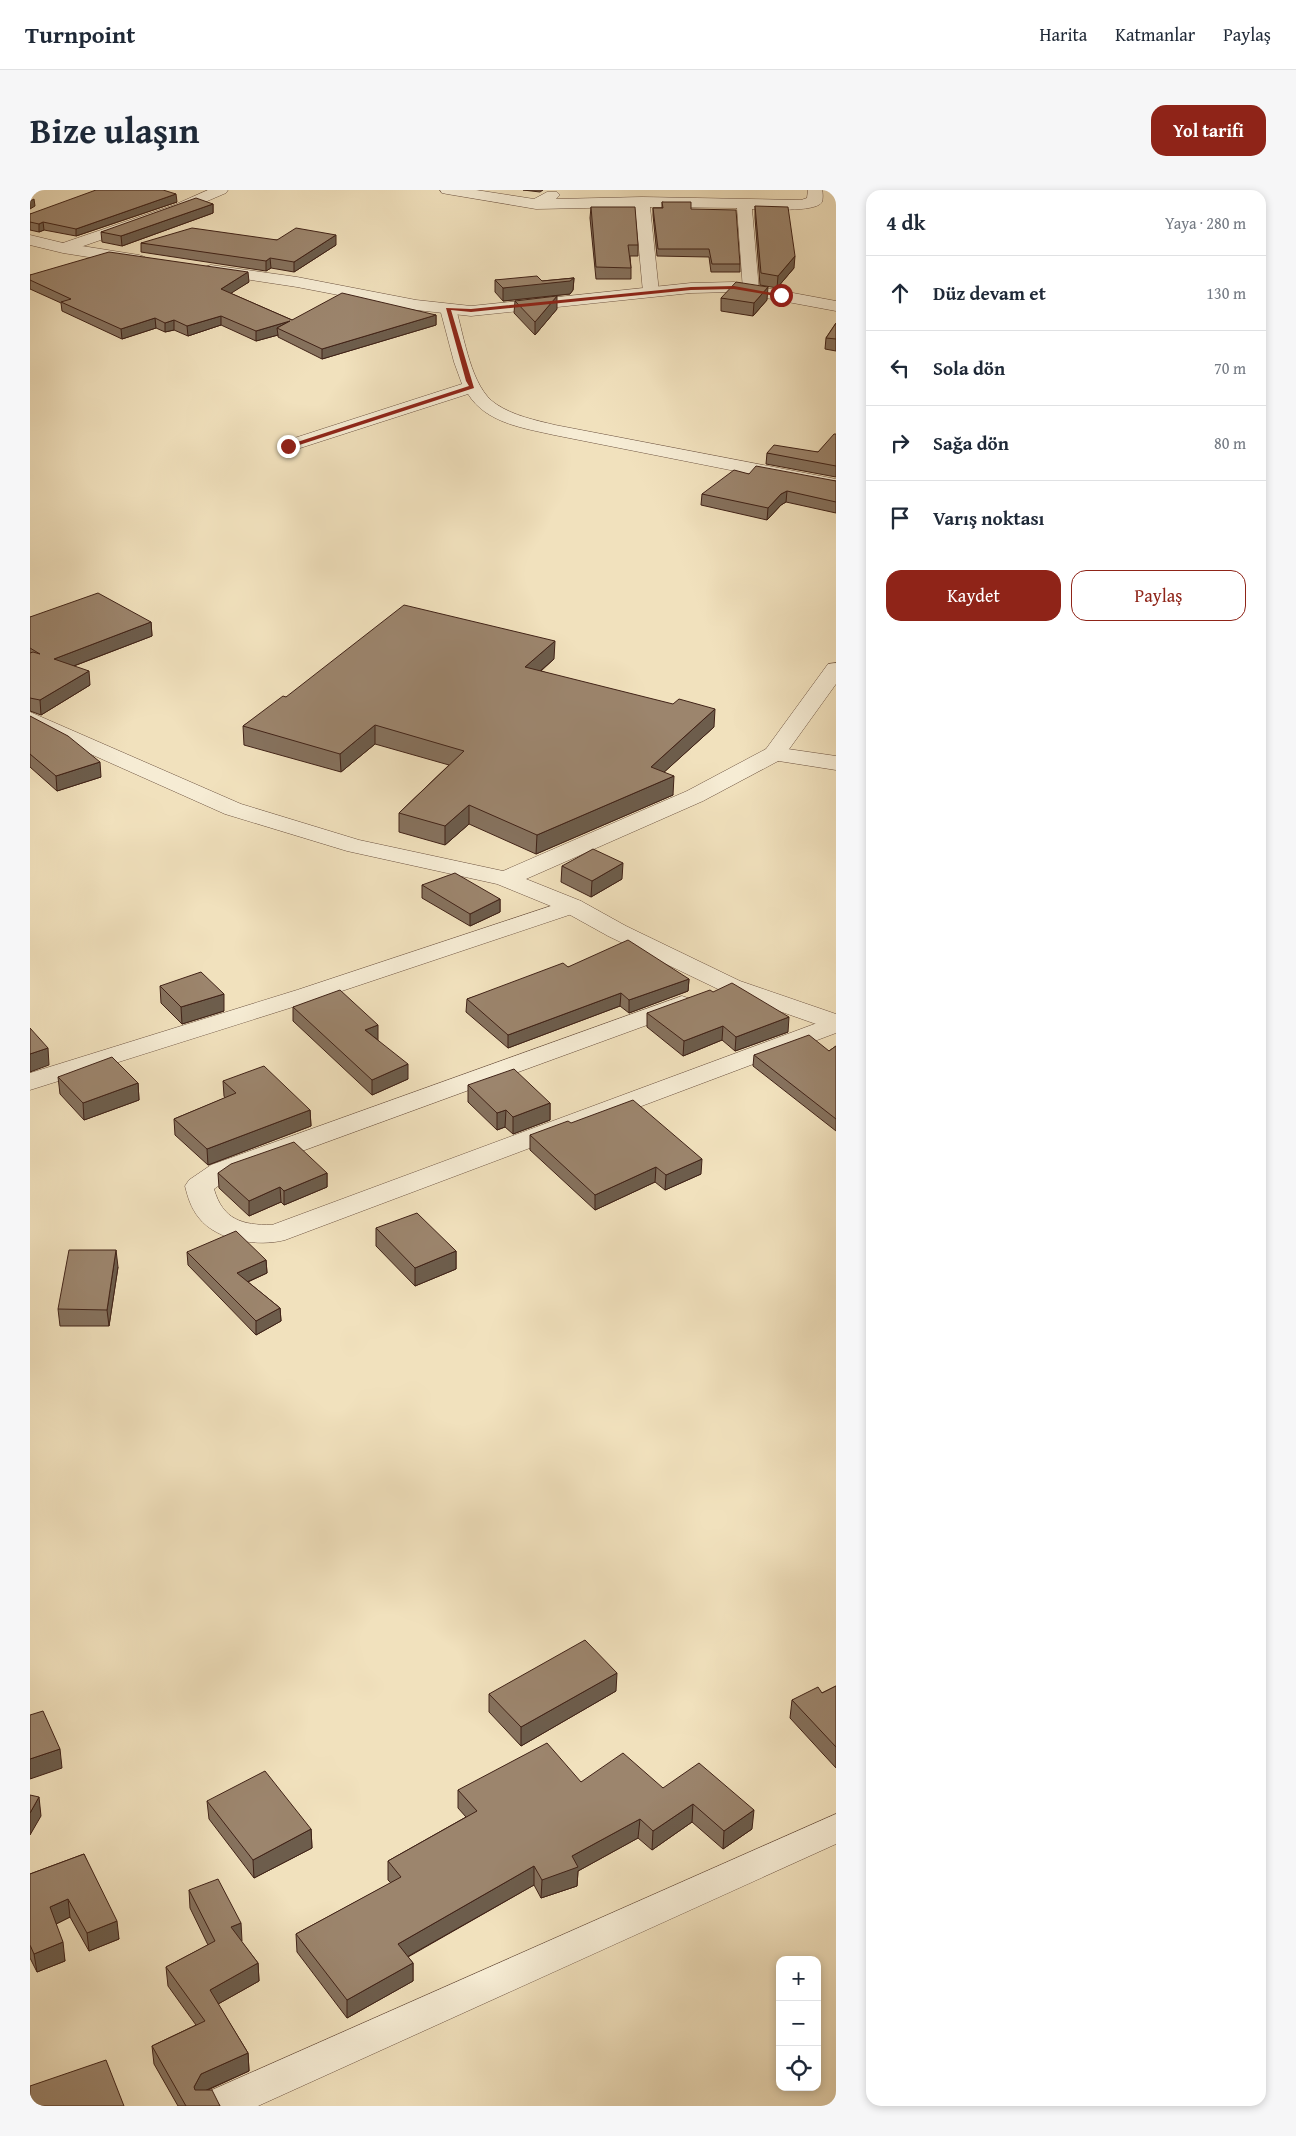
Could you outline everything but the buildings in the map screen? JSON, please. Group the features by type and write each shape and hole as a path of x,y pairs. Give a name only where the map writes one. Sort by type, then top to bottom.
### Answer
{"street":[{"path":"62,248 179,208 222,190"},
{"path":"447,190 536,204 642,202 802,205 815,201 815,190"},
{"path":"536,204 559,190"},
{"path":"642,202 650,292"},
{"path":"744,204 751,290"},
{"path":"30,240 62,248 151,262"},
{"path":"199,268 297,282 416,306 471,311 691,288 734,287 836,306"},
{"path":"448,309 468,381 487,407 517,421 564,432 836,485"},
{"path":"288,446 472,387"},
{"path":"505,879 695,796 774,754 836,669"},
{"path":"30,719 233,809 355,846 444,864 505,879 572,906 617,932 731,986 836,1023"},
{"path":"774,754 836,763"},
{"path":"30,1082 306,995 572,906"},
{"path":"731,986 221,1171 199,1186 204,1203 212,1216 228,1226 252,1234 275,1234 836,1023"},
{"path":"217,2106 836,1828"}],"route":[{"path":"288,446 472,387 468,381 448,309 471,311 691,288 734,287 781,295"}]}
